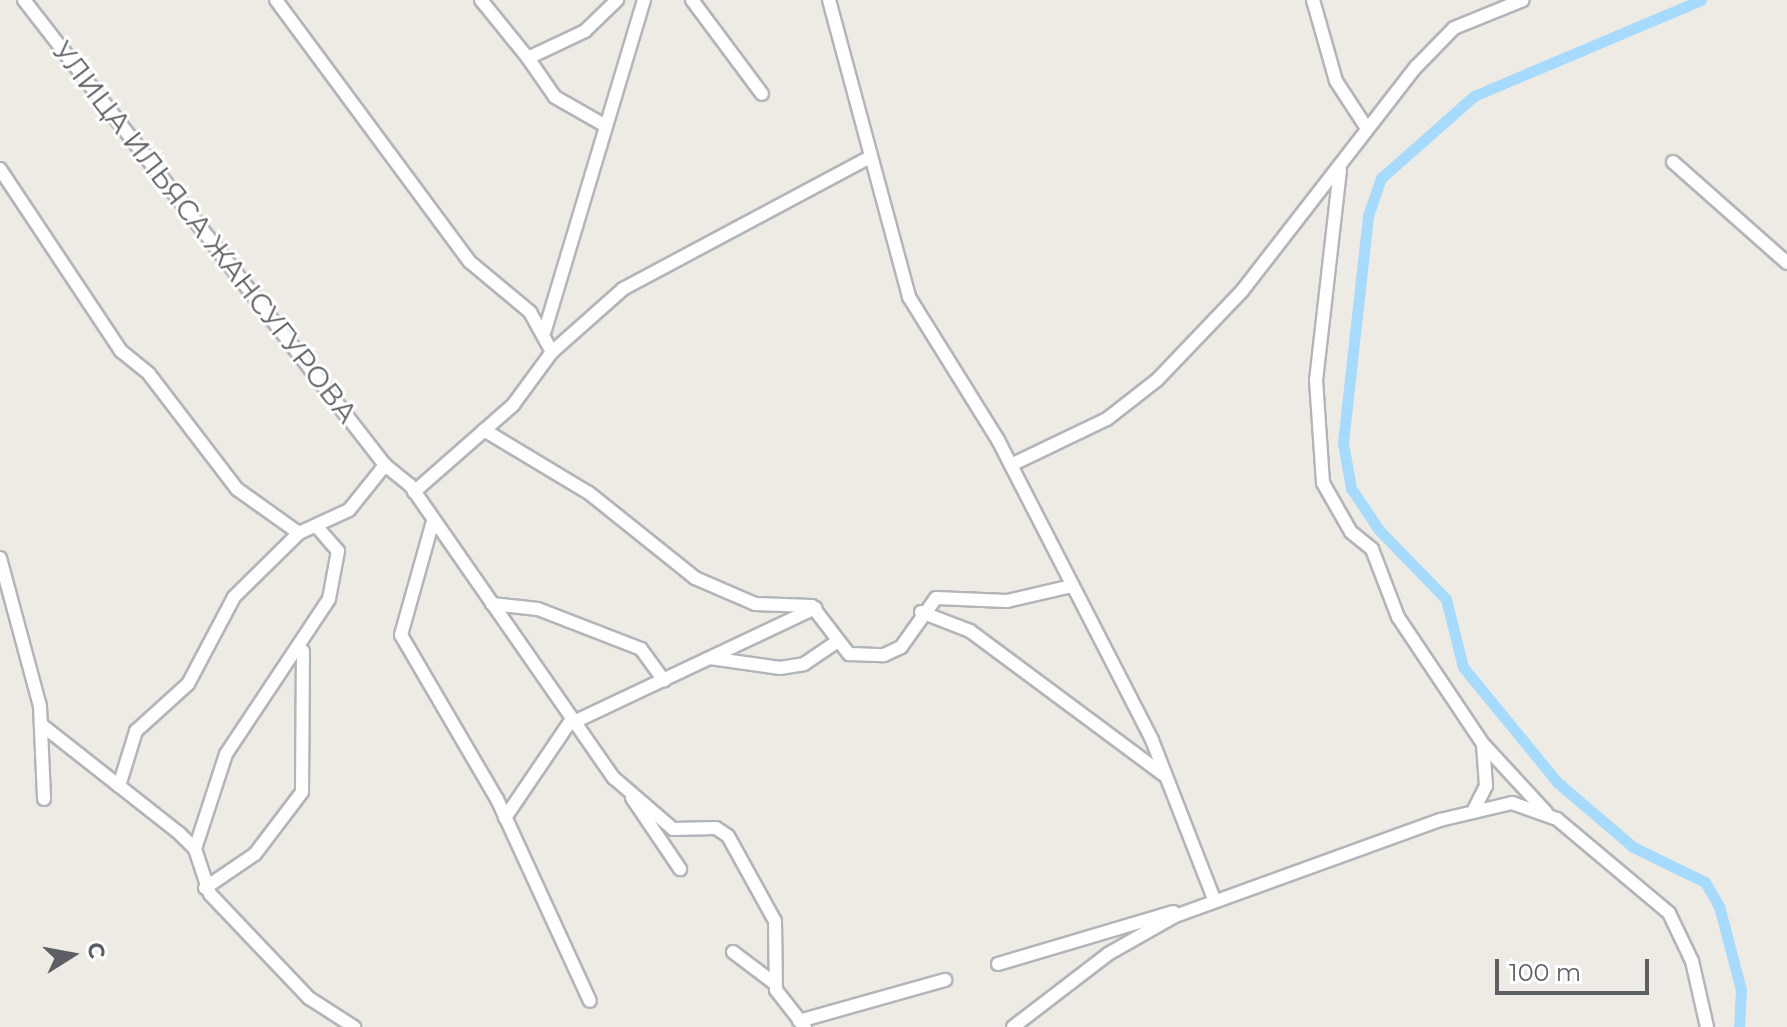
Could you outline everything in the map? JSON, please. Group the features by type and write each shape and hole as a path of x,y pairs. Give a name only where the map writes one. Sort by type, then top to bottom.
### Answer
{"street":[{"name":"УЛИЦА ИЛЬЯСА ЖАНСУГУРОВА","path":"24,0 385,465 414,492 573,721 623,785"},
{"path":"276,0 470,262 546,334"},
{"path":"481,0 555,97 604,125"},
{"path":"525,56 585,31 617,0"},
{"path":"552,352 544,315 644,0"},
{"path":"692,0 762,94"},
{"path":"829,0 870,157 917,315 1011,465 1165,776 1214,899"},
{"path":"1313,0 1336,81 1366,127"},
{"path":"1011,465 1107,419 1157,380 1242,291 1340,167 1366,127 1454,28 1522,0"},
{"path":"414,492 536,380 552,352 623,289 689,248 870,157"},
{"path":"1673,162 1787,263"},
{"path":"1340,167 1316,380 1323,483 1351,532 1372,549 1398,617 1483,744 1548,815 1669,913 1692,961 1707,1027"},
{"path":"0,169 121,351 149,374 237,489 299,533"},
{"path":"484,430 589,493 695,578 755,604 802,601 815,608 849,654 884,655 901,647 921,612 946,596 1007,601 1072,586"},
{"path":"119,786 136,731 188,684 234,597 299,533 349,510 385,465"},
{"path":"433,521 400,625 441,712 505,818 590,1001"},
{"path":"316,526 338,551 329,599 303,648 226,754 195,849 205,888 309,998 354,1027"},
{"path":"0,558 43,726 44,799"},
{"path":"492,604 538,609 641,649 664,681"},
{"path":"505,818 573,721 815,608"},
{"path":"921,612 970,631 1165,776"},
{"path":"710,658 780,668 804,664 838,641"},
{"path":"205,888 255,854 302,792 303,648"},
{"path":"43,726 195,849"},
{"path":"1475,808 1488,774 1483,744"},
{"path":"623,785 680,869"},
{"path":"623,785 673,829 716,828 728,836 775,921 774,983"},
{"path":"998,964 1192,908 1475,808 1512,803 1548,815"},
{"path":"1013,1027 1108,954 1192,908"},
{"path":"733,952 774,983 802,1024 945,980"}],"waterway":[{"path":"1701,0 1474,96 1381,178 1368,216 1343,443 1351,488 1379,530 1446,599 1463,667 1557,782 1633,847 1705,882 1719,906 1741,990 1739,1027"}]}
